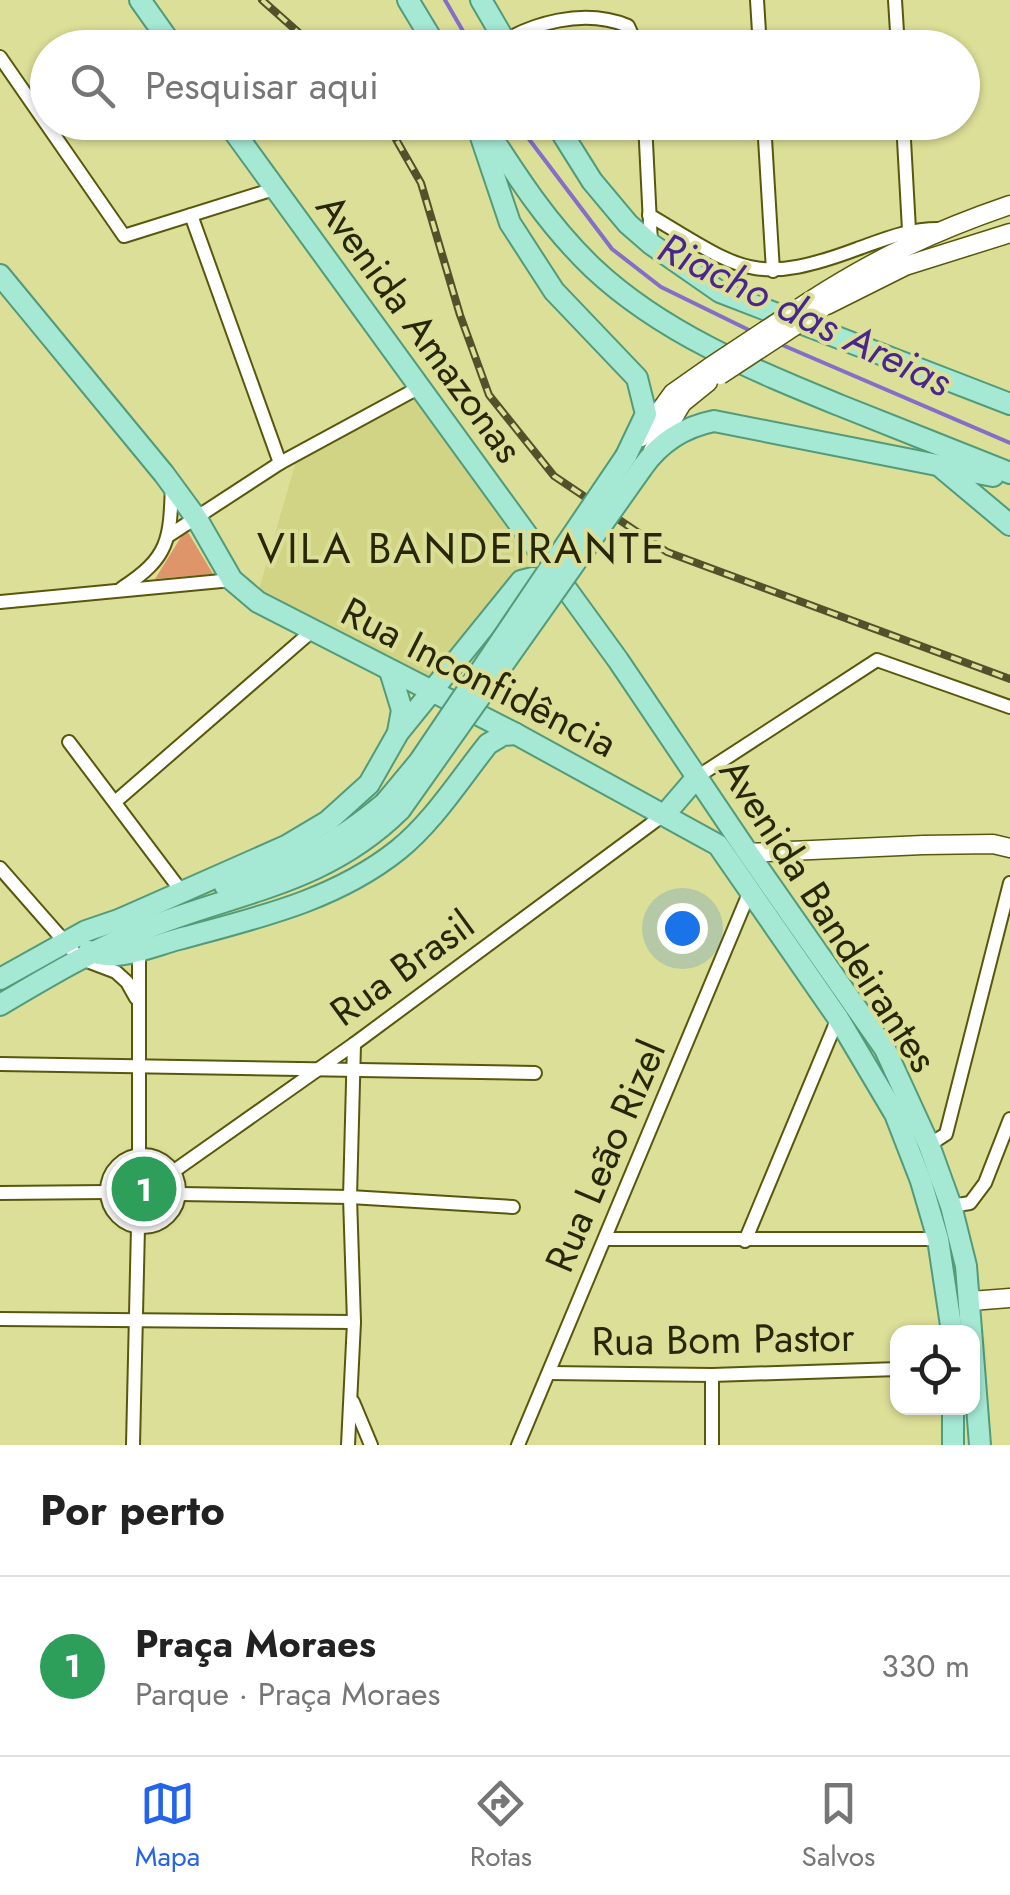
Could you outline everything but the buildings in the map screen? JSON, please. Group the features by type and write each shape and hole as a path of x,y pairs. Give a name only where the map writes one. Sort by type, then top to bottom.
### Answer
{"main road":[{"path":"140,0 161,30"},
{"path":"408,0 426,30"},
{"path":"481,0 495,30"},
{"name":"Avenida Amazonas","path":"240,140 556,574"},
{"path":"485,140 510,223 554,291 637,378 646,414 637,458"},
{"path":"492,140 529,197 560,234 596,271 665,322 746,368 1010,476"},
{"path":"567,140 592,181 628,224 650,244 720,292 1010,404"},
{"path":"0,979 304,876 365,839 393,806 419,762 637,458 673,393 715,371 816,305 867,264 938,230 1010,205"},
{"path":"816,305 905,266 1010,233"},
{"name":"Rua Inconfidência","path":"0,275 172,484 232,580 258,602 516,734 718,844"},
{"path":"958,385 1010,392"},
{"path":"637,458 690,426 714,422 940,467 1010,476"},
{"path":"940,467 1010,525"},
{"name":"Avenida Bandeirantes","path":"556,574 885,1049 951,1206 966,1266 980,1445"},
{"path":"121,919 286,846 328,822 369,784 398,733 521,582 534,578 578,603"},
{"path":"390,672 402,710 398,733"},
{"path":"78,950 108,956 139,949 243,922 316,899 348,884 400,848 488,744 516,734"},
{"path":"666,814 697,777"},
{"path":"0,1005 78,950 86,930 307,858 393,806"},
{"name":"Avenida Bandeirantes","path":"718,844 838,1018 895,1114 938,1239 951,1325"},
{"path":"748,853 923,845 994,844 1010,848"},
{"path":"921,1182 937,1207 954,1276 963,1295 971,1301 1010,1298"},
{"path":"954,1415 955,1440"}],"street":[{"path":"757,0 759,30"},
{"path":"895,0 897,30"},
{"path":"526,30 573,19 608,18 630,30"},
{"path":"0,57 30,100"},
{"path":"57,140 124,236 274,189"},
{"path":"646,140 650,244"},
{"path":"765,140 773,271"},
{"path":"903,140 909,230"},
{"path":"191,214 280,463"},
{"path":"649,215 734,264 773,271 824,262 909,230 938,230"},
{"path":"168,536 280,463 420,386"},
{"path":"120,590 148,572 162,554 168,536 172,484"},
{"path":"0,602 232,580"},
{"path":"115,802 312,631"},
{"path":"697,777 877,660 1010,707"},
{"path":"69,742 182,892"},
{"name":"Rua Brasil","path":"174,1171 666,814"},
{"path":"0,868 78,950 127,982 137,1000"},
{"path":"928,1145 946,1134 1010,883"},
{"name":"Rua Leão Rizel","path":"518,1445 750,890"},
{"path":"139,949 139,1154"},
{"path":"745,1241 838,1018"},
{"path":"348,1445 354,1322 350,1197 354,1044"},
{"path":"0,1064 535,1072"},
{"path":"951,1206 970,1203 985,1184 1010,1119"},
{"path":"139,1154 159,1158 174,1171 180,1194 171,1216 150,1227 138,1228 116,1216 107,1192 112,1171 119,1163 139,1154"},
{"path":"0,1193 107,1192"},
{"path":"180,1194 350,1197 513,1207"},
{"path":"133,1445 138,1228"},
{"path":"606,1239 938,1239"},
{"path":"0,1319 354,1322"},
{"name":"Rua Bom Pastor","path":"549,1373 712,1375 890,1369"},
{"path":"712,1375 712,1445"},
{"path":"350,1396 371,1445"}],"shaded area":[{"path":"417,393 535,557 430,688 258,593 296,461"},
{"path":"186,529 213,574 155,579"},
{"path":"144,1160 167,1169 176,1192 167,1215 144,1224 121,1215 112,1192 121,1169"}],"waterway":[{"name":"Riacho das Areias","path":"445,0 462,30"},
{"name":"Riacho das Areias","path":"530,140 612,249 661,287 753,332"},
{"name":"Riacho das Areias","path":"780,344 1010,443"}],"railway":[{"path":"262,0 296,30"},
{"path":"396,140 421,183 460,315 489,395 554,476 667,552 1010,679"}],"place":[{"name":"Praça Moraes","path":"144,1189"}],"district":[{"name":"VILA BANDEIRANTE","path":"462,548"}]}
